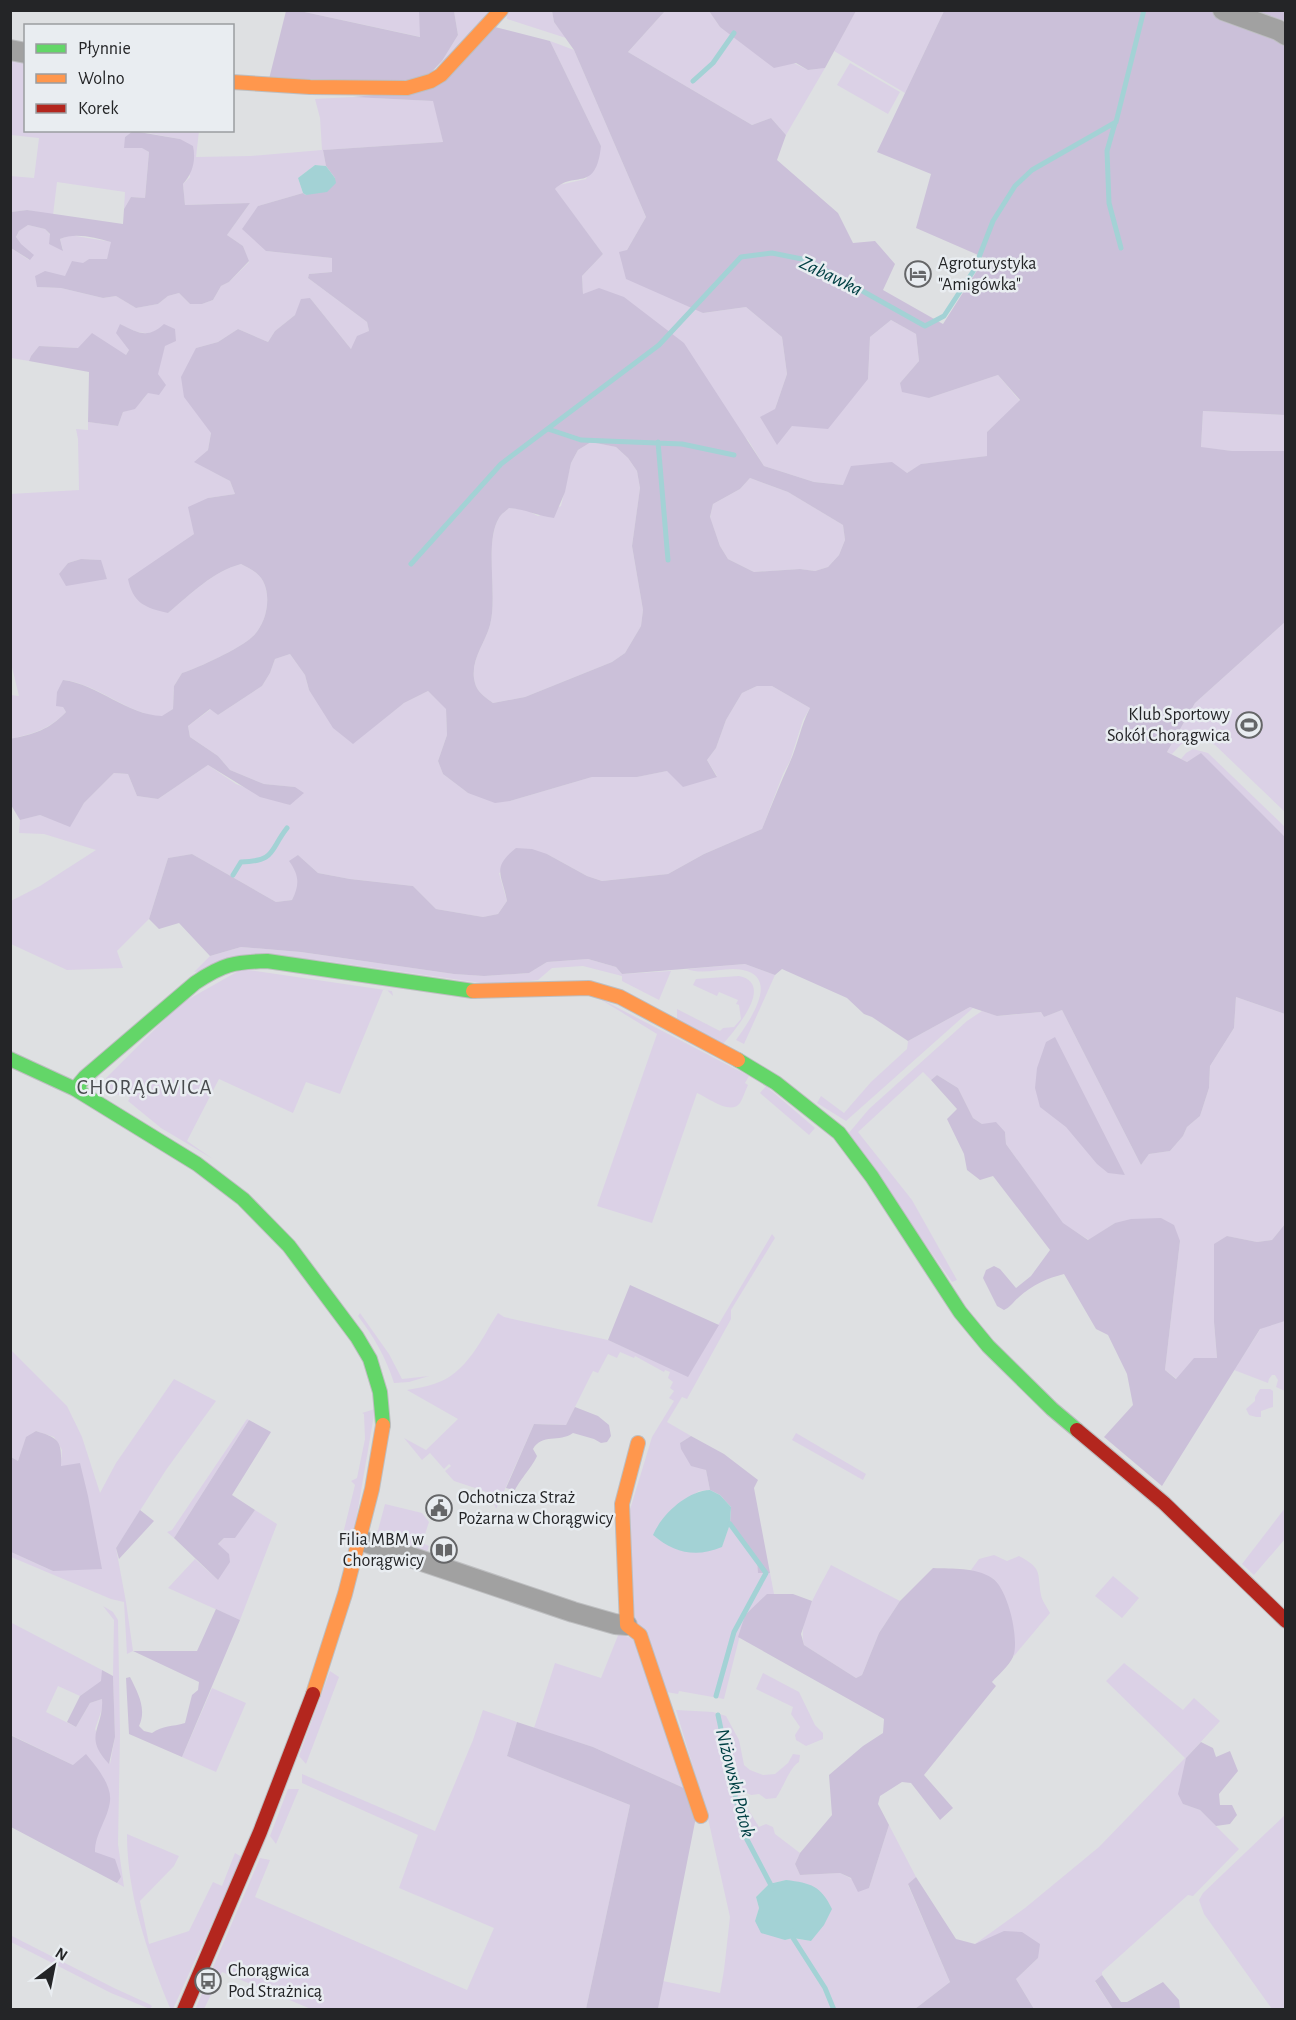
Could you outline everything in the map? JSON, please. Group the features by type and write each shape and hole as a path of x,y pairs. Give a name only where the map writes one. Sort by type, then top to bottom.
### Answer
{"street":[{"path":"234,82 310,87 407,88 420,86 441,75 501,10"},
{"path":"1223,10 1286,35"},
{"path":"75,1089 85,1077 201,978 219,968 238,962 285,963 473,991 572,987 589,988 620,997 749,1066 802,1102 839,1133 873,1177 960,1312 988,1346 1052,1409 1164,1503 1286,1621"},
{"path":"10,1059 75,1089 196,1164 243,1199 290,1246 365,1348 375,1370 380,1392 383,1428 372,1489 345,1594 312,1696 260,1832 184,2010"},
{"path":"627,1625 622,1504 638,1443"},
{"path":"360,1540 573,1612 615,1624 627,1625 640,1635 701,1816"}],"shaded area":[{"path":"286,11 300,11 420,37 419,11 454,11 458,35 442,61 423,81 269,79"},
{"path":"300,11 419,11 421,37"},
{"path":"454,11 495,11 435,72 458,35"},
{"path":"506,11 552,11 554,22 566,38 507,19"},
{"path":"552,11 665,11 628,52 752,125 771,118 786,135 777,160 838,213 853,243 875,241 895,264 883,290 943,324 985,258 916,228 931,174 877,152 944,11 1285,11 1281,27 1286,31 1285,415 1203,411 1201,447 1232,451 1285,451 1285,622 1195,703 1167,752 1187,762 1201,753 1285,837 1285,1014 1236,997 1234,1028 1210,1066 1209,1088 1200,1116 1187,1127 1183,1136 1170,1151 1149,1154 1141,1165 1062,1010 1044,1017 1041,1012 997,1016 970,1007 908,1041 864,1014 847,998 782,969 775,975 745,964 622,974 616,967 588,959 547,962 529,973 484,976 454,974 301,952 241,947 210,956 179,923 159,929 149,919 168,858 192,854 276,902 292,900 297,880 289,861 298,855 318,873 413,886 436,909 483,917 498,914 507,901 501,878 501,866 516,848 532,849 547,854 587,876 602,881 668,874 704,854 762,829 810,708 772,686 757,686 742,693 726,720 716,748 707,760 717,777 683,787 667,771 637,777 592,777 510,801 495,803 468,793 443,774 438,761 447,735 446,709 428,691 404,703 353,744 333,728 309,690 305,675 290,654 275,659 262,686 218,715 210,709 188,726 190,737 218,756 230,770 264,784 295,787 304,793 290,805 260,797 208,765 158,799 137,796 128,774 114,773 84,803 70,827 40,815 20,820 11,805 10,739 41,730 66,712 63,707 56,706 57,692 63,680 88,687 137,711 162,716 173,709 174,686 182,673 239,647 261,626 266,611 266,588 259,575 241,564 211,578 168,613 141,603 130,587 128,579 194,534 188,507 208,498 235,494 230,481 194,462 208,450 211,433 184,397 181,377 196,348 218,342 238,329 268,342 275,331 295,315 301,299 310,298 351,349 357,336 369,331 367,322 308,278 309,274 332,272 332,258 266,251 242,229 258,206 303,193 306,195 335,178 326,166 323,150 443,142 433,101 353,97 408,92 495,27 550,41 601,146 598,161 589,176 562,184 555,189 603,254 582,276 583,294 599,288 624,297 684,343 764,466 814,482 843,485 851,466 892,462 907,473 921,464 987,456 987,432 1020,400 998,375 929,398 902,392 900,383 919,361 916,334 891,320 870,337 868,379 828,429 792,426 777,445 760,417 775,409 787,374 782,337 746,307 703,313 626,279 619,252 627,250 646,217 574,50 554,22","holes":["591,442 616,447 637,471 640,488 632,546 643,610 641,626 625,653 612,662 525,697 493,703 478,689 475,683 474,667 488,632 492,613 492,541 495,528 500,517 509,508 554,518 565,492 571,463 578,450","750,478 788,492 843,525 845,540 839,555 828,567 815,571 800,569 754,572 728,559 720,546 710,517 713,504 740,489"]},
{"path":"665,11 709,11 720,27 808,70 825,68 786,135 771,118 752,125 628,52"},
{"path":"709,11 856,11 825,68 808,70 796,63 774,68 720,27"},
{"path":"856,11 944,11 905,93 834,51"},
{"path":"550,41 574,50 646,217 627,250 703,313 746,307 782,337 787,374 775,409 777,444 792,426 868,379 870,337 891,320 916,334 919,361 900,383 929,398 998,375 1020,401 987,432 988,456 922,464 907,473 843,485 814,482 764,466 748,440 583,294 582,276 603,254 554,189 559,185 586,179 601,146"},
{"path":"11,54 24,57 24,132 132,132 125,137 149,152 145,198 131,197 124,209 125,192 57,182 53,215 27,210 11,212 10,176 34,178 39,138 11,135"},
{"path":"850,63 900,92 888,114 837,85"},
{"path":"352,97 434,101 443,142 323,150 326,166 315,165 298,178 303,193 258,206 266,251 332,258 332,272 309,274 308,278 367,322 369,331 351,349 310,298 295,315 275,331 268,342 238,329 218,342 196,348 211,433 208,450 195,462 230,481 235,494 208,498 194,534 165,555 168,613 211,578 241,564 259,575 266,588 266,611 261,626 239,647 182,673 174,686 173,709 162,717 137,711 89,687 63,680 63,707 66,712 41,730 11,739 11,695 19,696 10,659 10,494 79,490 76,429 88,430 88,422 118,426 123,412 133,408 147,395 165,346 157,331 138,332 120,324 129,350 126,355 78,348 39,346 29,361 11,358 11,248 29,260 16,238 19,231 28,225 45,229 63,250 60,239 70,235 112,242 107,259 89,259 65,276 37,287 61,288 103,298 116,296 136,308 158,304 168,296 179,293 190,304 202,304 213,300 221,286 229,282 249,262 243,246 227,235 250,203 185,205 183,184 190,177 180,139 142,132 199,132 196,157 251,156 322,150 320,118 315,99","holes":["81,559 100,560 107,579 59,575 68,563"]},
{"path":"132,132 139,132 180,139 193,146 193,166 183,184 185,205 250,203 227,235 243,246 249,261 229,282 221,286 213,300 202,304 190,304 179,293 168,296 158,304 136,308 116,296 103,298 61,288 37,287 35,276 45,271 65,276 72,261 83,263 89,259 107,259 111,242 86,236 66,237 60,239 63,251 49,244 50,234 45,229 28,225 19,231 16,237 34,255 30,260 11,248 11,212 27,210 123,224 124,209 131,197 145,198 149,152 142,148 124,148 125,137"},
{"path":"120,324 143,333 153,332 164,324 175,329 176,341 165,346 158,374 166,385 159,395 148,393 135,409 123,412 118,426 88,422 89,372 29,361 39,346 78,348 92,333 126,355 129,350 116,333"},
{"path":"1203,411 1285,415 1285,451 1232,451 1201,448"},
{"path":"591,442 616,447 637,471 640,488 632,546 643,610 641,626 625,653 612,662 525,697 493,703 478,689 475,683 474,667 488,632 492,613 492,541 495,528 500,517 509,508 524,509 538,516 561,506 571,463 578,450"},
{"path":"750,478 788,492 843,525 845,540 839,555 828,567 815,571 800,569 754,572 728,559 720,546 710,518 713,504 740,489"},
{"path":"81,559 101,560 107,579 66,586 59,574 68,563"},
{"name":"Klub Sportowy Sokół Chorągwica","path":"1285,622 1285,812 1215,745 1208,741 1192,738 1172,754 1167,752 1195,703"},
{"path":"290,654 305,675 309,690 353,743 404,703 428,691 446,708 447,735 438,761 443,774 468,793 510,801 592,777 637,777 667,771 717,776 707,760 716,748 726,720 742,693 757,686 772,686 810,708 803,720 790,761 762,829 704,854 668,874 602,881 587,876 547,854 499,873 507,901 498,914 483,917 436,909 413,886 318,873 298,855 298,888 292,900 276,902 192,854 168,858 149,919 117,951 123,968 67,970 11,944 11,901 40,886 96,850 44,834 19,833 20,820 40,815 70,826 84,803 114,773 128,774 137,796 158,799 208,765 236,784 290,805 295,787 264,784 230,770 218,756 190,737 188,726 211,709 218,715 262,686 275,659"},
{"path":"1193,749 1208,753 1285,827 1285,837 1201,754 1187,762 1181,759"},
{"path":"241,947 301,952 454,974 484,976 529,973 547,962 588,959 616,967 622,974 671,971 659,1000 622,981 622,976 583,966 552,968 538,980 496,985 319,960 194,972 210,956"},
{"path":"745,964 775,975 744,1044 736,1040 754,1012 761,991 760,982 754,975 743,970 701,972 687,969"},
{"path":"242,969 385,990 383,990 340,1094 306,1082 293,1113 219,1079 187,1141 213,1159 161,1128 128,1101 130,1098 121,1092 119,1095 110,1090 106,1078 180,1004"},
{"path":"739,976 749,981 754,988 753,998 743,1019 723,1044 677,1019 677,1009 720,1031 723,1028 734,1027 741,1019 739,1005 736,1004 738,1000 719,992 717,996 693,985 696,979"},
{"path":"595,996 749,1076 745,1083 748,1085 743,1097 736,1106 725,1107 697,1093 652,1223 597,1206 657,1034"},
{"path":"1236,997 1285,1014 1285,1224 1272,1240 1257,1242 1227,1236 1215,1288 1214,1322 1217,1359 1194,1359 1177,1379 1165,1370 1180,1241 1115,1223 1089,1240 1063,1224 1006,1144 1005,1132 982,1124 973,1118 958,1088 937,1075 931,1080 923,1072 858,1132 912,1200 957,1280 952,1282 848,1134 869,1109 967,1021 982,1011 998,1016 1041,1012 1044,1017 1062,1010 1141,1165 1149,1154 1170,1151 1183,1136 1187,1127 1200,1116 1209,1088 1210,1066 1234,1028"},
{"path":"970,1007 973,1008 846,1121 817,1103 821,1096 844,1113 871,1082 907,1049 908,1041"},
{"path":"1055,1037 1125,1175 1108,1173 1097,1164 1066,1127 1040,1107 1035,1088 1037,1068 1046,1042"},
{"path":"937,1075 958,1088 973,1118 982,1124 996,1122 1005,1132 1006,1144 1063,1223 1088,1240 1115,1223 1131,1219 1161,1218 1174,1225 1180,1241 1165,1370 1176,1379 1194,1358 1217,1358 1214,1322 1214,1244 1227,1236 1257,1242 1272,1240 1285,1224 1285,1321 1260,1329 1162,1486 1104,1437 1133,1405 1127,1374 1108,1335 1096,1329 1064,1274 1035,1286 1004,1310 997,1306 983,1278 986,1270 994,1266 1000,1269 1016,1288 1031,1276 1050,1250 993,1176 980,1180 967,1170 964,1154 947,1119 957,1109 931,1080"},
{"path":"766,1086 815,1128 809,1135 760,1093"},
{"path":"772,1234 775,1238 731,1310 731,1319 687,1399 682,1397 667,1422 691,1436 680,1443 706,1470 710,1490 699,1491 691,1497 722,1546 730,1524 757,1561 758,1573 770,1573 774,1594 767,1595 745,1615 724,1699 679,1691 678,1694 666,1692 635,1624 629,1513 652,1437 674,1401 669,1398 674,1391 670,1388 673,1382 668,1378 670,1372 665,1370 664,1372 635,1356 634,1358 620,1352 617,1358 608,1354 598,1373 593,1371 566,1425 534,1424 496,1509 490,1493 454,1481 445,1471 451,1466 449,1464 444,1469 430,1453 422,1460 404,1438 426,1450 458,1419 407,1390 434,1384 456,1372 472,1354 498,1313 504,1317 608,1340 688,1376"},
{"path":"630,1285 719,1325 688,1377 608,1340"},
{"path":"360,1313 389,1354 402,1379 429,1376 409,1382 394,1383 379,1348 358,1316"},
{"path":"1285,1321 1285,1391 1276,1387 1278,1380 1275,1375 1272,1375 1268,1383 1234,1370 1261,1328"},
{"path":"10,1349 67,1406 82,1437 100,1493 116,1463 174,1379 216,1401 166,1470 116,1548 133,1651 127,1654 124,1602 111,1599 11,1557 11,1552 53,1571 62,1450 54,1437 36,1431 26,1438 18,1461 11,1457"},
{"path":"1260,1389 1273,1391 1273,1407 1261,1411 1261,1417 1256,1417 1249,1415 1246,1409 1255,1401"},
{"path":"575,1407 598,1416 609,1425 611,1436 607,1442 601,1443 573,1433 541,1441 533,1449 537,1456 515,1490 506,1488 534,1424 566,1425"},
{"path":"375,1409 353,1538 342,1538 355,1485 351,1481 357,1478 365,1439 364,1414 362,1413"},
{"path":"247,1419 249,1420 174,1538 167,1532 172,1530"},
{"path":"249,1420 271,1432 232,1495 255,1510 235,1538 224,1538 218,1544 229,1554 230,1562 218,1580 174,1538"},
{"path":"36,1431 58,1442 61,1451 61,1466 80,1463 102,1569 53,1571 11,1552 11,1457 18,1461 26,1437"},
{"path":"796,1433 866,1474 863,1480 792,1440"},
{"path":"691,1436 724,1454 758,1480 754,1488 770,1573 758,1573 757,1561 730,1524 731,1507 720,1495 710,1490 706,1470 691,1466 681,1449 680,1443"},
{"path":"385,1504 422,1513 429,1522 422,1543 429,1546 425,1558 376,1538"},
{"path":"1285,1508 1285,1539 1254,1575 1242,1564"},
{"path":"140,1510 154,1521 119,1559 116,1548"},
{"path":"255,1510 277,1524 240,1620 168,1588 195,1559 218,1580 218,1545 224,1538 235,1537"},
{"path":"994,1555 1007,1561 1019,1556 1032,1564 1038,1572 1042,1597 1050,1613 1014,1656 1014,1630 994,1579 971,1570 979,1559"},
{"path":"831,1565 900,1601 879,1633 862,1675 856,1678 804,1645 804,1625 807,1615"},
{"path":"933,1568 971,1570 992,1578 998,1584 1008,1603 1015,1639 1013,1657 992,1682 996,1686 924,1775 953,1808 940,1820 911,1783 902,1782 880,1796 878,1804 889,1825 869,1888 858,1892 851,1878 840,1873 800,1875 795,1864 800,1853 832,1815 829,1775 863,1746 883,1733 884,1719 738,1637 745,1615 767,1594 793,1594 812,1601 801,1634 804,1645 856,1678 862,1675 879,1633 900,1601"},
{"path":"1113,1576 1139,1598 1122,1618 1095,1596"},
{"path":"103,1606 113,1612 118,1620 120,1734 118,1844 124,1887 117,1883 121,1877 95,1852 95,1842 110,1799 73,1765 11,1735 10,1622 102,1670 102,1681 80,1696 58,1686 46,1712 76,1727 90,1703 102,1699 102,1709 95,1729 110,1764 115,1737 114,1620"},
{"path":"216,1609 240,1620 182,1757 129,1734 126,1678 130,1677 142,1707 139,1726 144,1731 152,1733 164,1727 185,1723 192,1695 198,1690 199,1682 133,1651 197,1651"},
{"path":"619,1633 633,1639 686,1789 593,1747 534,1728 555,1663 601,1678"},
{"path":"1124,1663 1183,1710 1194,1698 1220,1721 1186,1758 1183,1804 1200,1810 1239,1849 1193,1896 1188,1895 1102,1972 1095,1982 1113,2009 1034,2009 1016,1979 1038,1958 975,1944 1025,1908 1099,1847 1185,1758 1106,1681"},
{"path":"102,1670 113,1676 115,1737 109,1764 101,1754 95,1739 102,1699 90,1703 76,1727 67,1722 80,1696 101,1681"},
{"path":"330,1671 339,1677 306,1764 299,1756"},
{"path":"763,1673 799,1692 815,1725 823,1733 823,1739 806,1746 796,1740 795,1735 800,1727 791,1714 793,1707 756,1689"},
{"path":"212,1688 246,1703 216,1772 182,1757"},
{"path":"483,1710 517,1722 507,1756 630,1805 586,2009 311,2009 222,1972 204,2009 195,2010 206,1984 210,1986 214,1976 210,1974 260,1858 270,1860 255,1897 467,1990 494,1928 399,1888 418,1835 302,1783 302,1774 435,1831"},
{"path":"676,1710 713,1712 726,1716 739,1740 744,1765 763,1775 775,1774 788,1763 793,1754 800,1755 799,1762 776,1798 766,1799 759,1794 751,1795 739,1789 737,1791 759,1827 766,1824 773,1827 775,1834 800,1853 795,1864 800,1875 840,1873 869,1888 889,1825 916,1877 908,1885 950,1982 915,2009 658,2010 663,1981 720,1993 730,1917 707,1814","holes":["786,1880 811,1941 793,1938 785,1940 755,1921 759,1908 756,1897 769,1884"]},
{"path":"517,1722 593,1747 686,1789 696,1817 658,2009 586,2009 630,1805 507,1756"},
{"path":"10,1735 73,1765 86,1754 99,1770 106,1782 110,1801 95,1852 115,1859 121,1877 117,1883 11,1827"},
{"path":"1201,1742 1213,1748 1216,1757 1230,1751 1238,1771 1219,1794 1220,1805 1232,1805 1237,1815 1230,1824 1216,1826 1200,1810 1183,1804 1178,1794 1186,1758"},
{"path":"288,1789 299,1789 276,1844 270,1836"},
{"path":"1285,1815 1285,2009 1272,2009 1204,1914 1199,1900 1203,1893"},
{"path":"127,1834 179,1856 174,1866 140,1901 149,1944 189,1931 213,1882 222,1886 235,1853 242,1857 173,2009 170,2008 162,1987 140,1922 130,1879"},
{"path":"916,1877 956,1939 975,1944 1004,1931 1022,1932 1040,1944 1038,1958 1016,1979 1034,2009 915,2009 950,1982 908,1884"},
{"path":"10,1935 152,2006 150,2009 111,1993 11,1942"},
{"path":"1102,1975 1121,2002 1127,2002 1163,1982 1179,2000 1180,2009 1113,2009 1095,1981"}],"water":[{"path":"315,165 326,166 336,183 327,192 306,195 303,193 298,178"},
{"path":"710,1490 720,1495 731,1507 730,1524 722,1547 703,1552 686,1552 669,1546 653,1535 662,1519 676,1505 693,1494"},
{"path":"786,1880 814,1887 824,1895 832,1909 824,1925 811,1941 793,1938 785,1940 761,1933 755,1921 759,1908 756,1897 769,1884"}],"waterway":[{"name":"Zabawka","path":"411,564 501,464 659,345 741,257 772,253 807,260 925,326 944,316 974,270 993,221 1015,186 1032,170 1116,122 1144,10"},
{"path":"693,81 713,63 734,33"},
{"path":"1115,123 1107,151 1109,203 1121,248"},
{"path":"548,429 581,440 682,444 734,455"},
{"path":"658,442 668,560"},
{"path":"233,875 241,862 266,857 287,828"},
{"name":"Niżowski Potok","path":"716,1696 734,1632 766,1573 730,1524"},
{"name":"Niżowski Potok","path":"718,1715 743,1832 773,1889"},
{"name":"Niżowski Potok","path":"793,1931 793,1938 825,1988 834,2010"}],"traffic: fast":[{"path":"75,1089 85,1077 195,983 229,965 267,961 473,991"},
{"path":"10,1059 75,1089 197,1164 243,1199 289,1246 357,1337 370,1359 380,1392 383,1425"},
{"path":"738,1060 776,1083 839,1133 872,1177 960,1312 988,1346 1052,1409 1077,1430"}],"traffic: slow":[{"path":"234,82 310,87 407,88 431,81 441,75 501,10"},
{"path":"473,991 589,988 620,997 738,1060"},
{"path":"313,1694 345,1594 372,1489 383,1425"},
{"path":"638,1443 622,1504 627,1625 640,1635 701,1816"}],"traffic: jam":[{"path":"1077,1430 1164,1503 1286,1621"},
{"path":"184,2010 260,1832 313,1694"}],"place":[{"name":"Agroturystyka \"Amigówka\"","path":"918,274"},
{"name":"Klub Sportowy Sokół Chorągwica","path":"1249,725"},
{"name":"Ochotnicza Straż Pożarna w Chorągwicy","path":"439,1508"},
{"name":"Filia MBM w Chorągwicy","path":"444,1550"},
{"name":"Chorągwica Pod Strażnicą","path":"208,1981"}],"district":[{"name":"CHORĄGWICA","path":"145,1087"}]}
